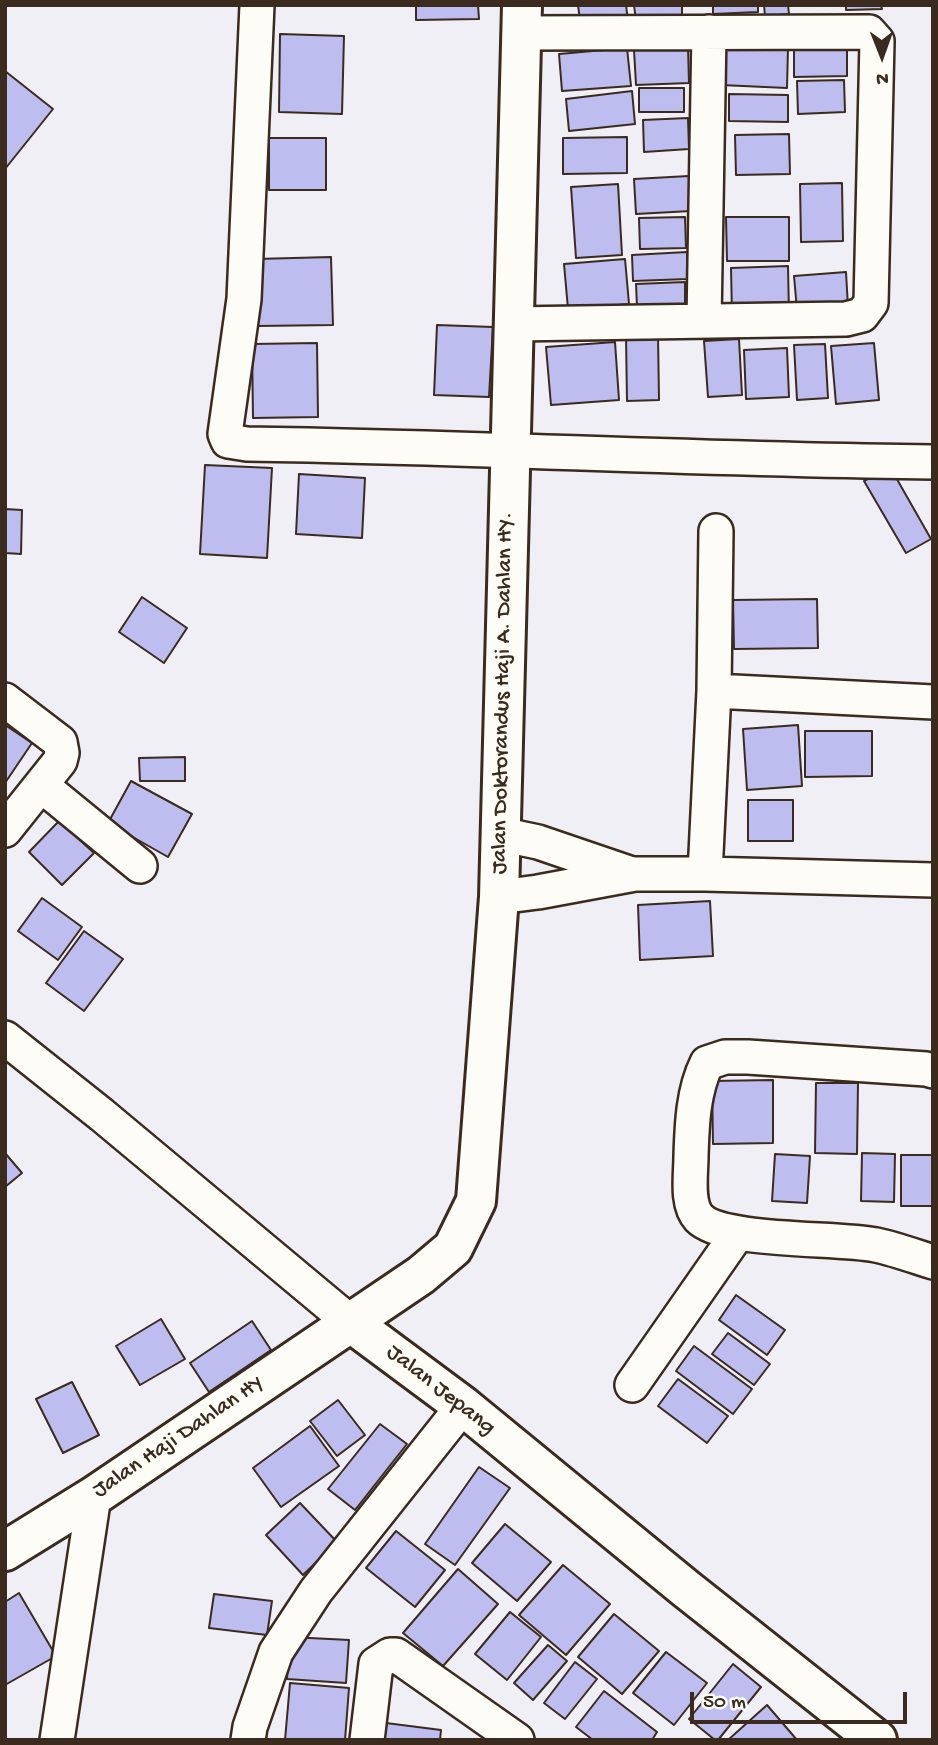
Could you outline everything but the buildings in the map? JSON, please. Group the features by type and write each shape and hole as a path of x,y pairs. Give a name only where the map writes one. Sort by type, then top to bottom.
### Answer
{"street":[{"path":"257,5 244,299 226,438 233,443 797,461 933,462"},
{"path":"513,324 846,319 862,315 871,303 877,41 870,32 709,32 522,19"},
{"name":"Jalan Doktorandus Haji A. Dahlan HY.","path":"350,1322 421,1275 453,1248 476,1201 499,897 522,19"},
{"path":"704,321 709,32"},
{"path":"705,874 714,691 716,531"},
{"path":"714,691 933,702"},
{"path":"5,701 60,742 62,753 60,761 5,830"},
{"path":"40,785 140,866"},
{"path":"500,834 538,842 635,874"},
{"path":"499,897 635,874 933,880"},
{"name":"Jalan Jepang","path":"5,1038 102,1115 350,1322 463,1406 874,1739"},
{"path":"933,1071 748,1057 724,1057 707,1063 698,1081 692,1133 691,1199 697,1216 708,1226 738,1233 876,1245 933,1262"},
{"path":"632,1385 738,1233"},
{"name":"Jalan Haji Dahlan HY","path":"5,1551 94,1496 350,1322"},
{"path":"248,1740 276,1652 316,1591 463,1406"},
{"path":"57,1740 94,1496"},
{"path":"367,1740 376,1664 390,1655 396,1655 517,1740"}]}
